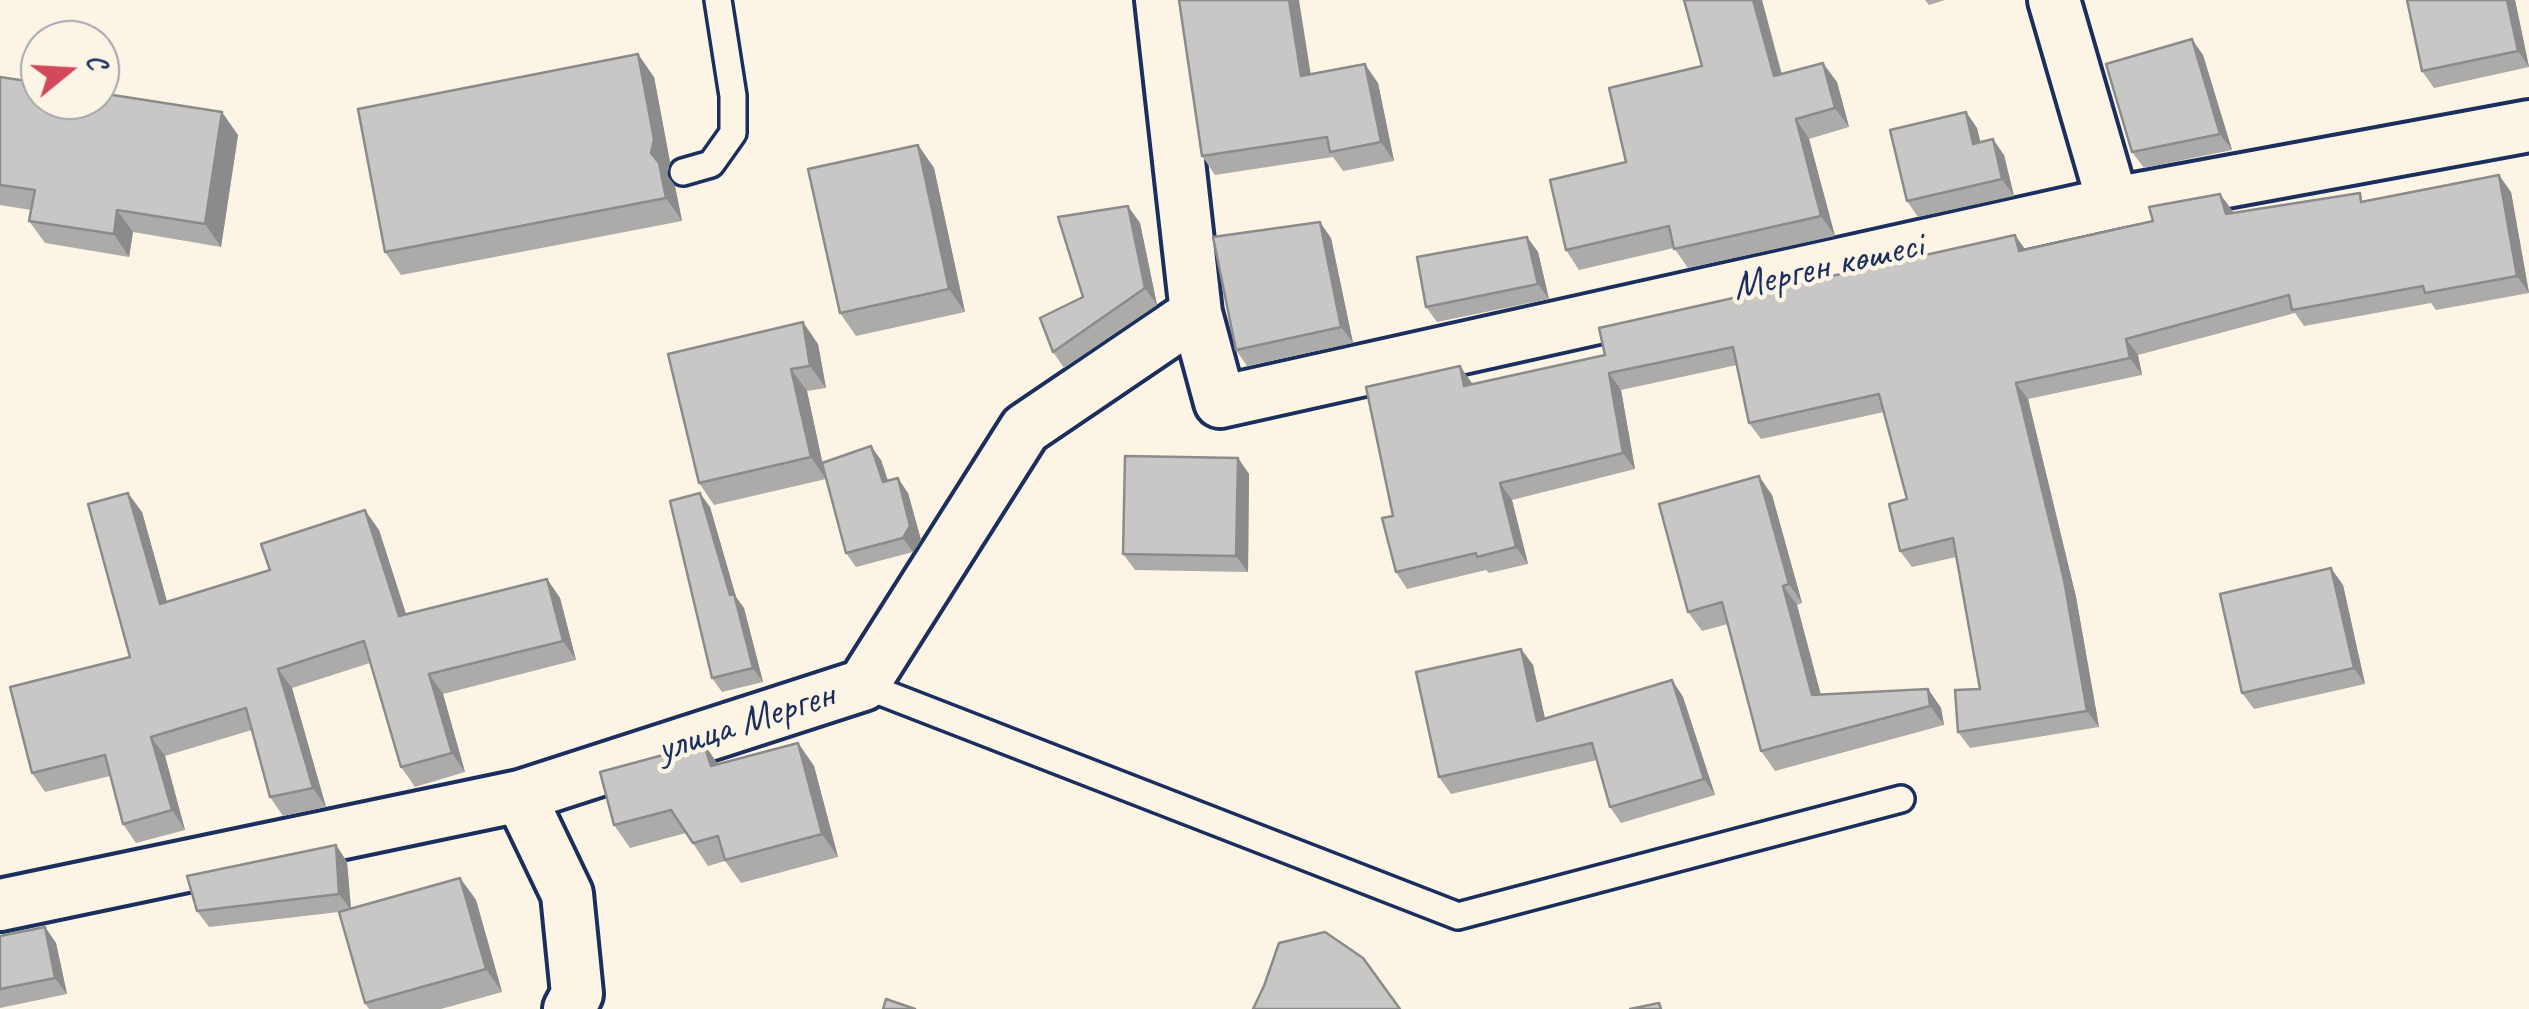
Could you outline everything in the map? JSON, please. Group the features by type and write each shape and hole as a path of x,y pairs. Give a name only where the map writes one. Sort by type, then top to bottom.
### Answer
{"street":[{"path":"1161,0 1196,314"},
{"path":"2054,0 2113,204"},
{"name":"Мерген көшесі","path":"1196,314 1220,402 2113,204 2529,126"},
{"name":"улица Мерген","path":"0,905 520,796 863,685 1025,428 1196,314"},
{"path":"520,796 566,894 576,994 569,1009"}],"lane":[{"path":"683,172 712,164 733,133 734,96 718,0"},
{"path":"863,685 1458,916 1901,799"}],"building":[{"path":"1179,0 1289,0 1301,76 1365,64 1381,142 1330,152 1327,137 1202,156"},
{"path":"1684,0 1753,0 1774,76 1823,63 1835,108 1796,119 1821,216 1674,249 1669,226 1566,250 1550,180 1626,162 1609,88 1702,66"},
{"path":"2407,0 2507,0 2518,51 2422,71"},
{"path":"2192,39 2220,134 2132,152 2106,64"},
{"path":"638,54 654,139 651,153 659,163 666,198 385,252 358,109"},
{"path":"0,77 20,80 20,120 120,120 120,96 222,112 205,224 117,210 114,234 29,221 35,190 0,185"},
{"path":"1966,112 1973,144 1993,139 2002,179 1907,201 1890,130"},
{"path":"918,145 949,289 840,313 808,169"},
{"path":"2499,175 2517,276 2425,293 2423,286 2292,310 2289,295 2126,339 2130,358 2016,383 2064,580 2087,711 1958,732 1955,690 1980,689 1953,538 1900,551 1889,504 1907,499 1879,394 1749,423 1733,347 1609,373 1623,453 1500,483 1516,547 1396,572 1382,518 1393,516 1366,387 1460,366 1464,386 1605,355 1599,328 2015,235 2019,251 2153,221 2149,207 2220,194 2226,214 2360,193 2361,202"},
{"path":"1128,206 1145,288 1053,352 1040,318 1083,297 1058,217"},
{"path":"1320,222 1341,327 1236,350 1213,237"},
{"path":"1527,237 1538,284 1426,307 1417,257"},
{"path":"803,322 810,366 791,369 811,457 699,483 668,354"},
{"path":"871,446 883,482 898,478 910,526 903,538 846,553 822,463"},
{"path":"1125,456 1238,458 1236,556 1123,554"},
{"path":"1759,476 1789,584 1783,586 1812,695 1928,689 1930,706 1761,751 1722,602 1688,612 1659,504"},
{"path":"128,493 160,604 270,570 261,544 365,510 399,616 547,579 563,641 429,674 452,753 401,767 364,641 278,669 313,788 270,797 246,708 151,737 172,810 123,824 105,755 32,773 10,687 130,657 88,504"},
{"path":"700,493 730,595 734,594 753,668 712,678 670,501"},
{"path":"2331,568 2354,668 2242,693 2220,594"},
{"path":"1521,649 1537,721 1672,680 1704,779 1610,807 1592,743 1439,777 1416,672"},
{"path":"798,743 822,834 725,860 718,836 693,843 671,810 614,825 600,772 704,744 711,766"},
{"path":"336,845 339,894 197,911 187,876"},
{"path":"460,878 486,969 365,1003 339,912"},
{"path":"45,927 55,978 0,989 0,936"},
{"path":"1325,932 1363,958 1400,1009 1253,1009 1279,943"},
{"path":"886,999 915,1009 883,1009"},
{"path":"1659,1003 1661,1009 1630,1009"}]}
